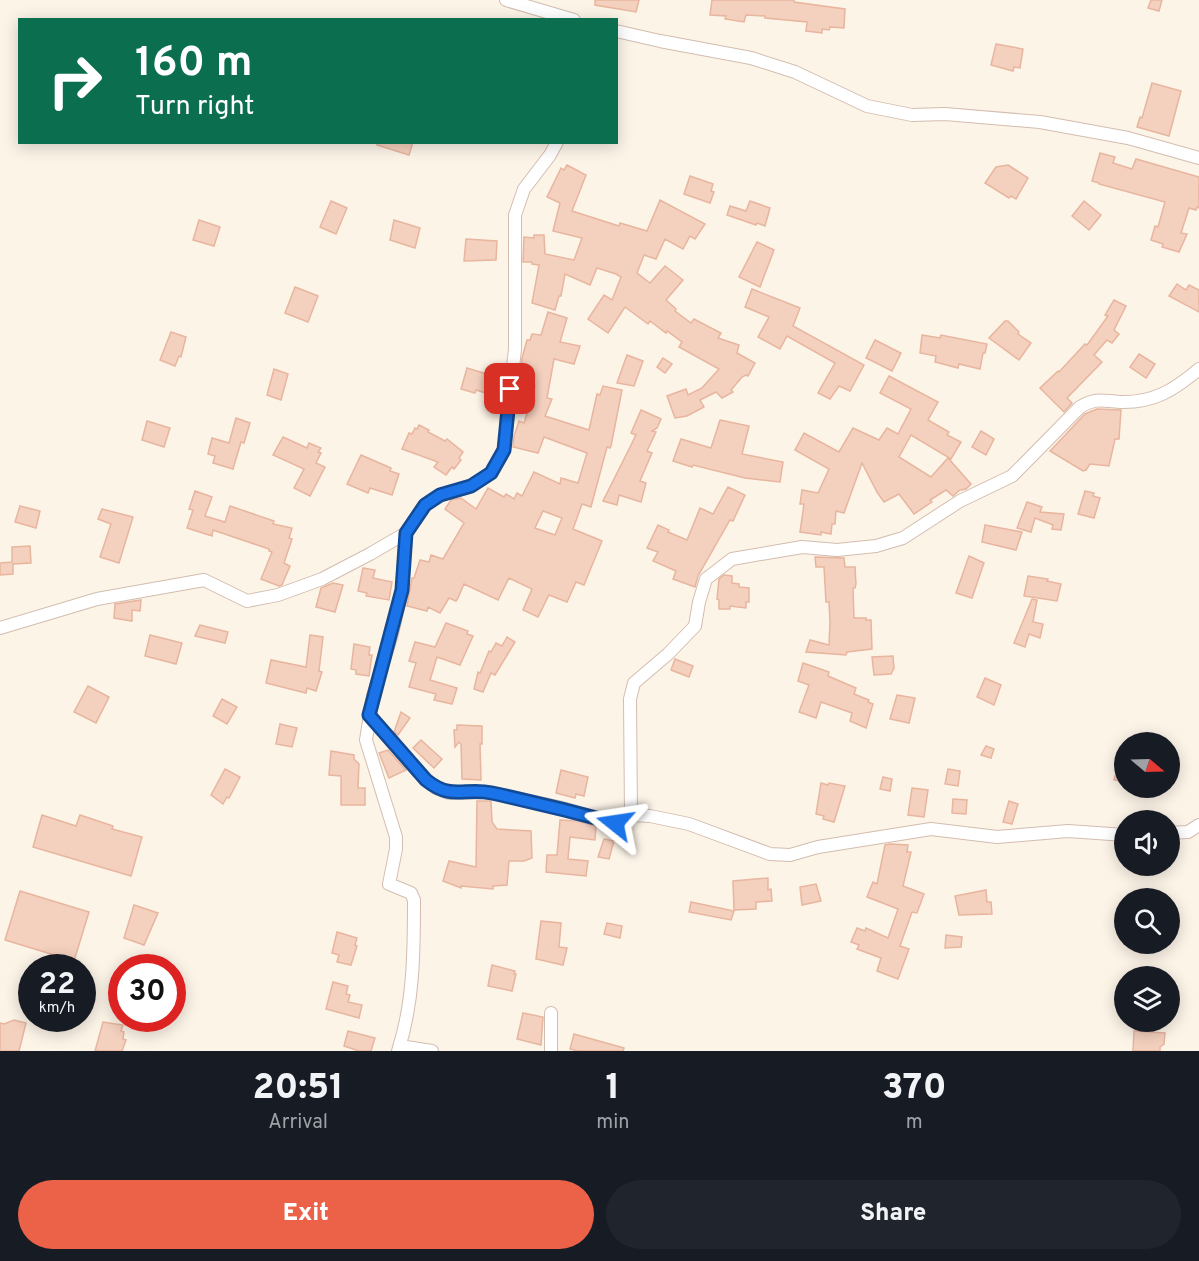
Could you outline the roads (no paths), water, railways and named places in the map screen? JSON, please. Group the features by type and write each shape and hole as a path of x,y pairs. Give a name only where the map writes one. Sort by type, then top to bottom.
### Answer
{"street":[{"path":"506,0 567,18"},
{"path":"618,31 751,58 795,72 867,106 912,115 945,114 1040,123 1128,138 1198,156"},
{"path":"0,628 96,599 204,580 247,601 278,595 322,579 406,533 425,505 440,495 471,486 491,473 504,450 514,349 515,215 525,189 550,155 555,144"},
{"path":"631,815 630,699 634,683 668,654 695,626 706,579 716,570 732,559 802,547 837,549 876,546 903,538 960,501 1012,476 1085,404 1102,399 1120,402 1154,399 1179,386 1199,369"},
{"path":"406,533 402,590 369,715 366,740 396,837 389,884 411,893 414,900 412,979 399,1047 432,1051"},
{"path":"369,715 426,780 436,788 449,793 488,792 558,807 615,823 631,815 650,816 689,824 770,854 790,855 818,847 931,829 997,837 1068,831 1114,833"},
{"path":"1180,832 1188,832 1199,825"},
{"path":"551,1013 551,1051"}]}
